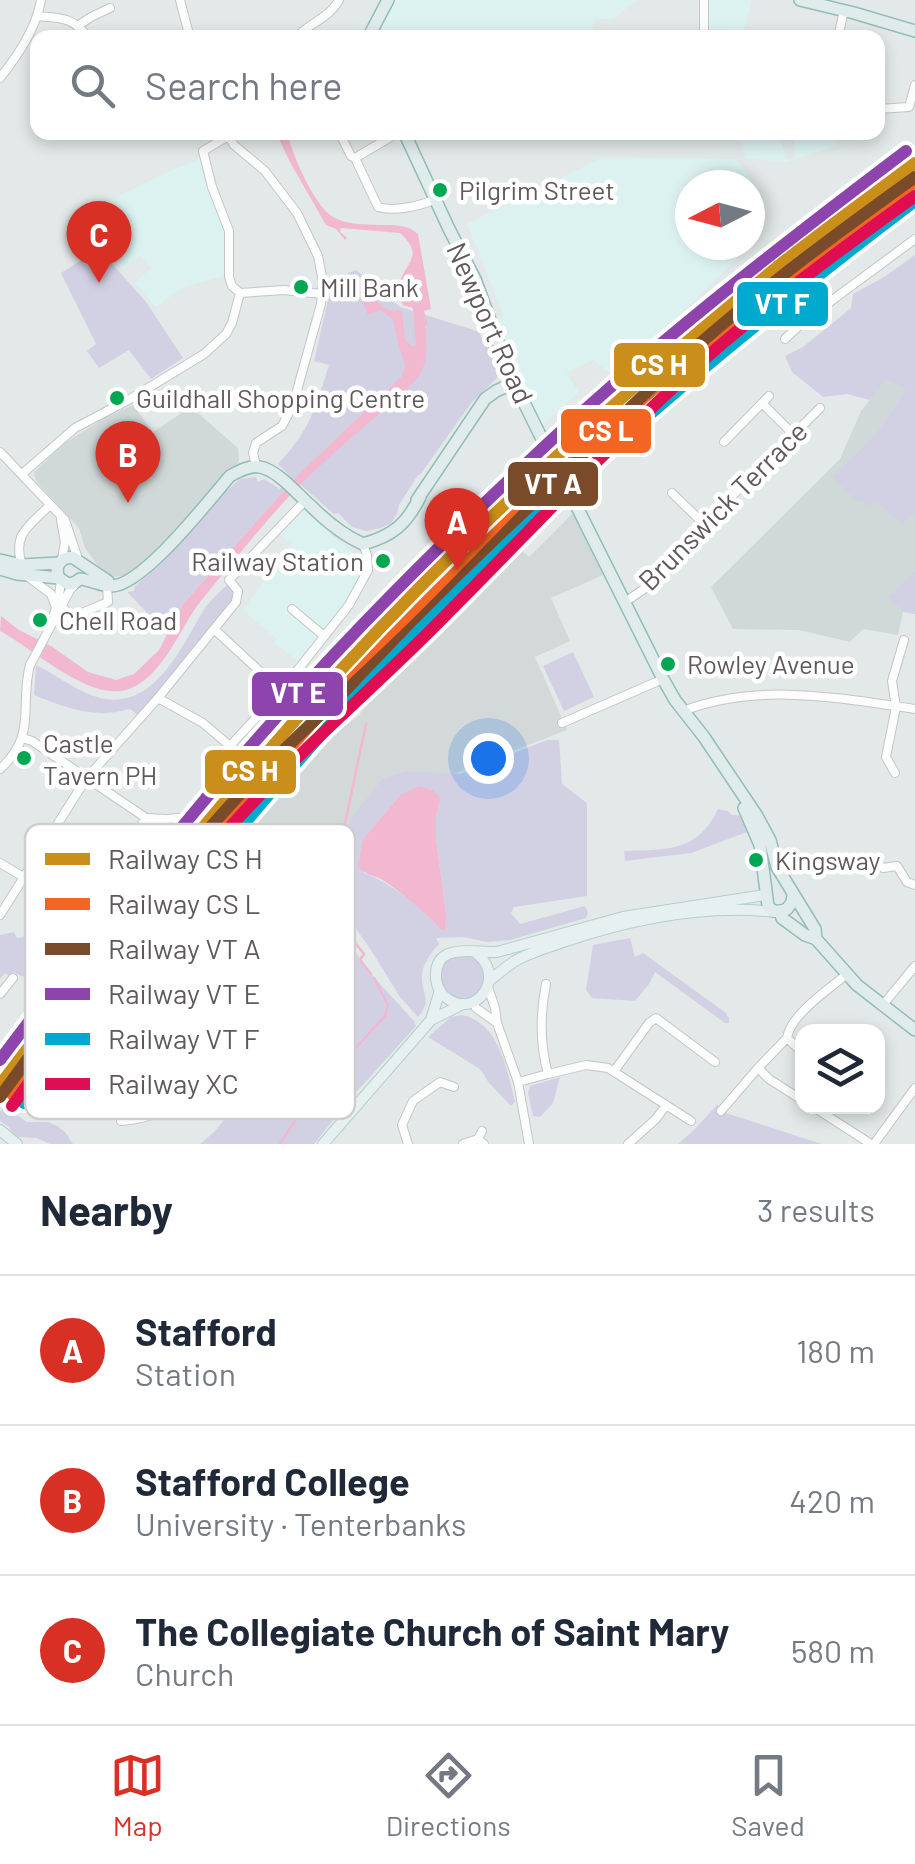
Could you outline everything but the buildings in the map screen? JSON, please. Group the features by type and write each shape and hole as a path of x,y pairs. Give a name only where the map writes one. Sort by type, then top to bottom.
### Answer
{"highway":[{"path":"372,30 388,0"},
{"path":"800,0 852,8 913,27"},
{"name":"Newport Road","path":"406,140 475,279 514,382 663,679 770,840 776,867 815,928 816,939"},
{"path":"0,560 68,584 123,583 154,561 230,476 256,466 272,472 337,529 362,544 378,540 392,532 420,497 485,399 514,382"},
{"path":"0,569 24,570 72,557 107,580 123,583"},
{"path":"60,561 56,571 60,579"},
{"path":"79,581 83,574 81,562"},
{"name":"Newport Road","path":"692,724 744,810 760,845 768,906 816,939 847,974 915,1030"},
{"path":"737,786 744,810"},
{"path":"766,893 775,884 789,890 790,907 778,912"}],"main road":[{"path":"468,1003 447,999 436,974 442,959 457,950 476,953 516,948 590,924 766,893"},
{"path":"355,1107 431,1020 480,998 489,984 518,960 622,925 690,914 778,912"},
{"path":"476,953 488,966 489,984"},
{"path":"431,1020 440,990"},
{"path":"323,1144 345,1119"},
{"path":"0,1133 5,1144"},
{"path":"0,1133 17,1144"}],"street":[{"path":"31,30 41,0"},
{"path":"180,0 188,30"},
{"path":"305,30 330,13 340,0"},
{"path":"704,0 704,30"},
{"path":"79,26 110,8"},
{"path":"38,16 68,18 82,30"},
{"path":"0,78 30,31"},
{"path":"885,109 909,107 915,86"},
{"path":"221,140 202,152 229,231 232,286 240,293 284,290 322,294"},
{"path":"234,140 242,152 266,171 297,214 318,256 323,282 290,416 256,444 252,453 256,466"},
{"path":"343,140 355,158"},
{"path":"355,158 388,140"},
{"path":"355,158 382,209 436,200"},
{"path":"786,339 804,321 915,239"},
{"path":"22,474 75,428 204,354 226,334 240,293"},
{"path":"724,442 766,400 794,434"},
{"name":"Brunswick Terrace","path":"625,602 647,587 820,408"},
{"path":"0,452 65,520 81,562"},
{"path":"672,493 704,524"},
{"path":"59,824 86,780 158,698 238,596 236,586 229,580 303,499"},
{"path":"53,508 65,534 60,561"},
{"path":"53,508 18,539 24,570 51,594 68,619 108,602 107,585"},
{"path":"230,746 349,604 367,576 369,564 362,544"},
{"path":"59,608 60,579"},
{"path":"0,770 24,738 30,665 59,608 79,581"},
{"path":"292,609 324,636"},
{"path":"214,629 280,690"},
{"path":"895,772 886,757 896,706 892,681 904,640"},
{"path":"562,724 663,679"},
{"path":"683,711 711,702 767,695 819,695 915,709"},
{"path":"146,818 186,817 240,754 203,723 158,698"},
{"path":"24,738 146,818 164,824"},
{"path":"0,761 12,755"},
{"path":"142,824 146,818"},
{"path":"0,863 25,878 0,915"},
{"path":"878,864 883,868 897,866 907,882 915,886"},
{"path":"882,1006 915,966"},
{"path":"721,1111 787,1038 800,1014 847,974"},
{"path":"0,994 9,979"},
{"path":"489,984 497,1023 518,1082 528,1144"},
{"path":"542,989 542,1048 548,1074"},
{"path":"468,1003 497,1023"},
{"path":"615,1070 656,1018 716,1062"},
{"path":"787,1038 795,1045"},
{"path":"518,1082 591,1064 615,1070 691,1121"},
{"path":"758,1068 795,1096"},
{"path":"408,1144 402,1125 414,1100 434,1085 445,1083 454,1087"},
{"path":"825,1114 872,1144 915,1088"},
{"path":"628,1144 666,1105"},
{"path":"121,1121 138,1119"},
{"path":"133,1120 134,1131"},
{"path":"388,1124 402,1125"},
{"path":"462,1144 481,1138"}],"shaded area":[{"path":"391,0 637,0 613,19 594,19 592,30 376,30"},
{"path":"708,0 752,0 744,30 707,29"},
{"path":"279,140 290,140 311,191 333,217 356,224 400,226 418,234 431,309 424,311 428,325 424,365 418,378 313,472 273,514 200,602 147,678 121,691 91,686 0,631 1,616 88,672 116,680 134,674 159,650 183,604 294,479 402,376 405,365 393,319 380,310 368,315 355,282 362,279 382,306 402,312 405,339 411,346 416,345 413,308 403,305 399,291 413,255 408,242 400,233 341,228 345,240 336,229 326,225"},
{"path":"742,140 780,140 787,160 795,158 794,140 835,140 836,146 786,162 745,158"},
{"path":"603,157 736,159 744,170 675,170 675,260 736,260 613,375 593,360 566,373 579,392 542,426 493,320 504,316 467,224"},
{"path":"200,159 224,229 227,275 183,287 156,307 135,283 151,268 140,255 124,270 116,262 120,256 109,241 104,241 88,211"},
{"path":"99,249 146,302 183,358 151,379 129,350 99,368 87,351 96,344 61,273"},
{"path":"915,255 915,512 903,524 875,502 868,506 858,502 832,477 876,434 906,390 887,379 870,400 847,394 823,397 792,372 785,356 803,347 851,308 853,294"},
{"path":"356,270 400,307 480,332 481,337 485,336 497,378 472,402 418,475 391,523 366,531 352,527 294,479 183,604 168,634 127,592 134,591 160,565 240,479 264,479 280,489 291,477 278,464 310,418 329,365 314,361 331,287 337,278"},
{"path":"915,343 915,614 903,612 898,635 863,629 850,642 799,630 733,629 711,587 840,459 861,411"},
{"path":"133,405 153,432 191,407 238,448 239,462 143,563 128,575 114,577 98,566 85,548 79,528 36,481 34,472 65,443"},
{"path":"302,509 360,559 364,573 343,607 298,661 274,643 277,639 243,610 291,544 278,532"},
{"path":"573,513 603,575 551,598 570,641 535,657 567,730 450,775 408,771 349,824 225,824 276,778 361,714 356,706 420,649 520,548 529,557"},
{"path":"915,571 915,614 903,611 888,597"},
{"path":"229,583 235,595 231,603 139,716 130,709 81,711 34,695 36,665 96,697 123,699 139,694 165,671 205,607"},
{"path":"573,652 594,697 564,711 543,666"},
{"path":"547,740 559,740 562,784 587,803 587,896 514,907 511,913 520,924 585,906 586,918 510,940 436,938 439,944 423,971 426,1001 418,1017 400,997 355,928 355,824 349,824 383,778 408,771 461,774","holes":["400,795 441,798 436,816 446,914 440,929 405,896 364,873 363,839"]},
{"path":"419,786 441,798 436,839 445,930 395,889 358,867 363,839 400,795"},
{"path":"718,809 743,816 750,831 691,853 625,861 624,851 667,848 690,841 701,834"},
{"path":"14,932 17,938 25,937 25,977 14,972 9,976 5,973 0,979 0,935"},
{"path":"630,938 635,957 643,953 726,1013 729,1023 655,972 635,1001 592,998 586,990 593,945"},
{"path":"355,951 371,974 416,1026 355,1093"},
{"path":"462,955 477,962 484,977 477,992 462,999 447,992 440,977 447,962"},
{"path":"462,1015 485,1027 500,1050 515,1102 511,1106 480,1069 428,1037 451,1017"},
{"path":"560,1077 553,1103 540,1117 533,1116 530,1086"},
{"path":"717,1105 726,1113 822,1144 678,1144"},
{"path":"4,1106 27,1122 57,1126 73,1144 50,1144 37,1138 17,1140 0,1121"},
{"path":"225,1119 334,1119 314,1144 200,1144"}],"waterway":[{"path":"345,824 366,724"},
{"path":"355,942 364,954 360,960 371,974"},
{"path":"355,1049 385,1016 388,1005 374,978"},
{"path":"280,1144 296,1119"}],"railway":[{"path":"374,685 519,540 579,457"}],"transit line":[{"path":"185,824 308,682 393,593 571,422 664,341 906,151"},
{"path":"206,824 363,646 507,502 642,380 782,263 915,163"},
{"path":"213,824 655,384 799,262 915,177"},
{"path":"225,824 375,654 563,470 747,311 915,182"},
{"path":"245,824 397,654 537,516 684,385 915,201"},
{"path":"0,1060 25,1027"},
{"path":"0,1085 25,1052"},
{"path":"0,1097 25,1063"},
{"path":"12,1094 25,1077"}],"rail line":[{"name":"XC","path":"233,824 700,363 805,277 915,196"},
{"name":"XC","path":"12,1106 25,1088"}],"place":[{"name":"Pilgrim Street","path":"440,190"},
{"name":"The Collegiate Church of Saint Mary","path":"99,283"},
{"name":"Mill Bank","path":"301,287"},
{"name":"Guildhall Shopping Centre","path":"117,398"},
{"name":"Stafford College","path":"128,503"},
{"name":"Railway Station","path":"383,561"},
{"name":"Stafford","path":"457,570"},
{"name":"Chell Road","path":"40,620"},
{"name":"Rowley Avenue","path":"668,664"},
{"name":"Castle Tavern PH","path":"24,758"},
{"name":"Kingsway","path":"756,860"}]}
